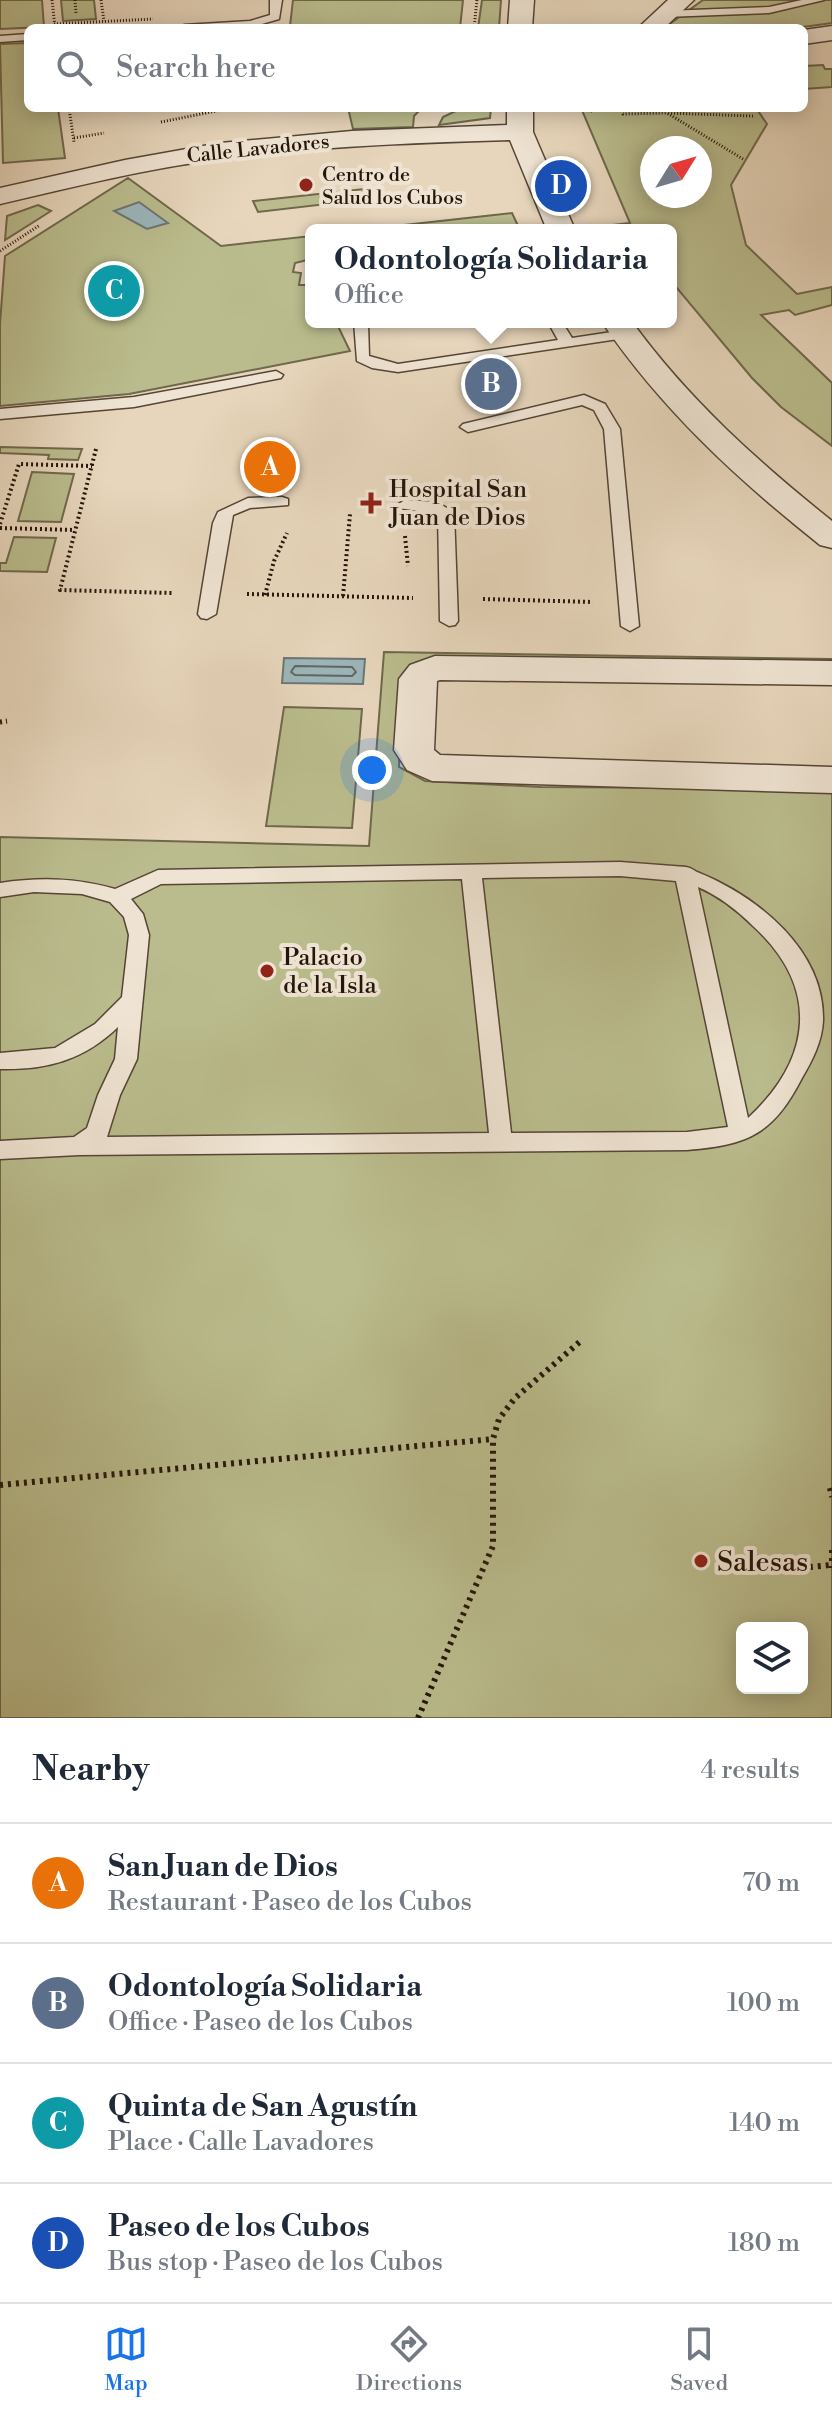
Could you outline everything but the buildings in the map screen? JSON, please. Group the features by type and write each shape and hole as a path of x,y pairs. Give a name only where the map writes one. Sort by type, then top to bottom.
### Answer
{"street":[{"path":"520,24 522,0"},
{"path":"808,36 832,33"},
{"path":"520,120 559,224"},
{"name":"Calle Lavadores","path":"0,196 155,161 250,147 520,120"},
{"path":"621,328 686,411 832,538"},
{"path":"832,673 435,668 418,679 414,750 421,761 432,768 832,780"}],"lane":[{"path":"228,24 271,20 275,17 276,0"},
{"path":"665,14 769,10 818,0"},
{"path":"0,39 24,37"},
{"path":"361,328 362,358 377,365 398,368 567,342 621,328"},
{"path":"559,328 567,342"},
{"path":"0,414 134,402 276,375"},
{"path":"468,427 584,400 600,407 612,429 630,626"},
{"path":"207,614 221,523 229,508 248,503 282,502"},
{"path":"405,505 436,507 446,512 449,621"},
{"path":"0,1150 79,1146 687,1141 725,1138 757,1125 796,1071 813,1025 801,969 766,924 720,889 685,874 620,869 158,877 117,897"},
{"path":"471,873 501,1143"},
{"path":"685,874 740,1132"},
{"path":"0,890 34,885 82,887 117,897 133,914 139,935 126,1059 109,1095 97,1133 79,1146"},
{"path":"0,1061 20,1062 59,1056 86,1045 132,1000"}],"path":[{"path":"52,0 55,24"},
{"path":"76,13 77,0"},
{"path":"101,0 104,21"},
{"path":"474,24 477,0"},
{"path":"70,112 74,138"},
{"path":"622,112 753,116"},
{"path":"667,113 743,159"},
{"path":"96,449 60,590 628,603"},
{"path":"75,530 0,526 19,464 92,466"},
{"path":"343,596 350,514"},
{"path":"265,595 274,561"},
{"path":"0,722 7,721"},
{"path":"418,1718 493,1546 493,1439 499,1419 515,1398 583,1339"},
{"path":"0,1485 493,1439"},
{"path":"770,1571 831,1567 832,1550"}],"green space":[{"path":"0,0 42,0 44,24 0,29"},
{"path":"61,0 94,0 96,19 63,21"},
{"path":"293,0 463,0 460,24 290,24"},
{"path":"482,0 501,0 499,24 479,24"},
{"path":"703,0 832,0 832,23 808,26 670,24"},
{"path":"24,43 24,112 59,112 65,158 3,163 0,44"},
{"path":"823,65 825,69 832,69 832,87 808,89 808,66"},
{"path":"349,112 418,112 414,116 413,127 353,129"},
{"path":"454,112 491,112 490,118 439,125 443,117"},
{"path":"583,112 759,112 767,124 731,185 746,245 797,294 832,287 832,305 795,315 789,310 761,315 832,383 832,446 781,407 752,378 677,288 677,224 622,224 630,223"},
{"path":"128,178 221,246 305,237 305,260 295,263 293,272 301,273 299,285 305,285 305,328 339,328 350,351 129,394 0,406 0,324 5,256"},
{"path":"364,189 370,199 258,212 253,201"},
{"path":"38,205 51,211 5,240 7,216"},
{"path":"512,213 517,224 413,224"},
{"path":"0,447 82,449 78,460 0,453"},
{"path":"32,472 74,474 61,522 18,521"},
{"path":"14,537 56,538 47,572 0,571 0,563 6,563"},
{"path":"384,652 832,659 832,667 424,663 400,713 399,767 425,781 541,787 832,789 832,1718 0,1718 0,837 369,846"},
{"path":"284,707 362,709 352,828 266,826"}],"water":[{"path":"139,202 168,223 147,229 114,211"},
{"path":"284,658 365,659 363,684 282,683"}],"place":[{"name":"Centro de Salud los Cubos","path":"306,185"},
{"name":"Paseo de los Cubos","path":"561,186"},
{"name":"Quinta de San Agustín","path":"114,291"},
{"name":"Odontología Solidaria","path":"491,384"},
{"name":"San Juan de Dios","path":"270,467"},
{"name":"Hospital San Juan de Dios","path":"371,503"},
{"name":"Palacio de la Isla","path":"267,971"},
{"name":"Salesas","path":"701,1561"}]}
